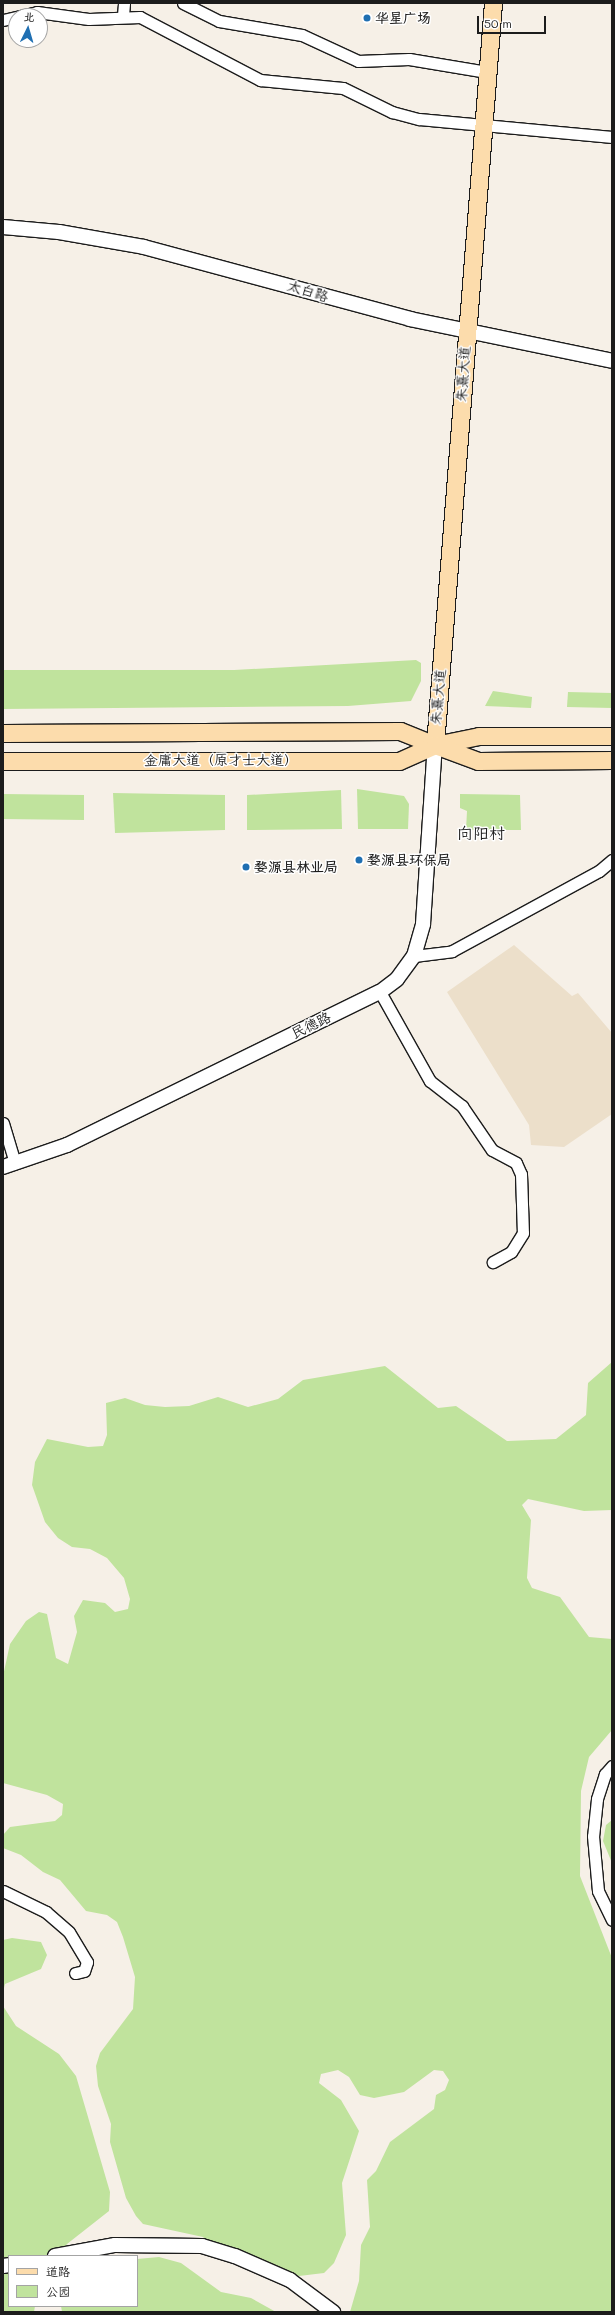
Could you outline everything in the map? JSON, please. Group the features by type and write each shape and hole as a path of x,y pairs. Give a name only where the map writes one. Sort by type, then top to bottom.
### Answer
{"main road":[{"name":"朱熹大道","path":"435,745 466,330 493,3"},
{"name":"金庸大道（原才士大道）","path":"3,734 400,731 478,761 612,760"},
{"name":"金庸大道（原才士大道）","path":"3,761 399,761 435,745 479,736 612,736"}],"street":[{"path":"123,16 124,3"},
{"path":"183,3 219,21 302,35 358,61 409,59 487,72"},
{"path":"3,20 37,12 89,19 123,16 140,17 177,33 260,80 343,88 406,116 483,126 612,137"},
{"name":"太白路","path":"3,227 59,232 144,247 410,319 612,361"},
{"name":"民德路","path":"9,1165 67,1145 380,992 397,979 414,956 423,924 435,745"},
{"path":"414,956 452,951 599,871 612,860"},
{"path":"380,992 430,1081 462,1106 492,1150 516,1163 521,1174 523,1233 511,1252 493,1262"},
{"path":"3,1123 9,1165"},
{"path":"612,1766 604,1774 597,1799 593,1836 598,1891 612,1920"},
{"path":"3,1891 46,1912 69,1932 87,1962 84,1971 75,1973"},
{"path":"60,2255 115,2245 202,2246 235,2256 290,2280 333,2312"}],"shaded area":[{"path":"514,945 572,996 578,993 612,1033 612,1114 564,1147 531,1145 529,1125 447,992"}],"green space":[{"path":"416,660 421,663 421,681 411,701 348,706 3,709 3,670 234,670"},
{"path":"493,691 532,697 531,708 485,706"},
{"path":"568,692 612,693 612,708 567,707"},
{"path":"357,789 404,796 409,804 408,829 358,829"},
{"path":"341,790 342,829 247,830 247,795"},
{"path":"113,793 225,795 225,830 115,833"},
{"path":"3,794 84,795 84,820 3,819"},
{"path":"460,794 520,795 521,830 466,830 467,811 460,808"},
{"path":"612,1362 612,1510 584,1511 528,1499 522,1505 531,1520 527,1578 532,1588 560,1597 589,1637 612,1639 612,1730 589,1757 581,1791 580,1876 612,1958 612,2312 350,2312 359,2281 361,2245 370,2227 367,2180 376,2171 390,2142 434,2109 436,2095 445,2090 449,2080 443,2071 434,2070 404,2092 374,2098 360,2095 349,2077 338,2070 321,2074 319,2083 341,2100 359,2131 342,2183 346,2235 334,2263 324,2273 299,2276 285,2273 215,2249 203,2237 143,2224 136,2216 126,2198 110,2142 111,2124 98,2086 96,2066 100,2053 133,2009 135,1977 123,1937 117,1922 107,1915 86,1911 60,1880 43,1872 21,1855 3,1848 3,1835 10,1827 55,1821 62,1815 63,1804 47,1795 3,1783 3,1676 10,1644 26,1621 39,1612 47,1614 56,1658 68,1664 77,1632 74,1616 83,1600 105,1603 115,1612 128,1609 130,1599 124,1578 107,1558 90,1549 72,1547 58,1538 45,1522 32,1485 35,1462 47,1439 88,1447 103,1446 107,1435 106,1403 125,1398 145,1405 165,1407 189,1406 218,1397 248,1407 278,1399 303,1380 385,1366 438,1408 456,1406 507,1441 556,1439 586,1415 588,1383"},
{"path":"612,1820 612,1863 603,1841 606,1825"},
{"path":"12,1938 41,1942 47,1955 41,1969 5,1984 3,1992 3,1940"},
{"path":"3,2006 16,2026 59,2054 76,2076 110,2192 109,2211 67,2244 58,2255 8,2255 8,2307 35,2307 34,2312 3,2312"},
{"path":"159,2257 181,2263 221,2292 251,2298 276,2312 62,2312 61,2307 138,2307 138,2259"}],"place":[{"name":"华星广场","path":"367,18"},
{"name":"婺源县环保局","path":"359,860"},
{"name":"婺源县林业局","path":"246,867"}],"district":[{"name":"向阳村","path":"481,833"}]}
